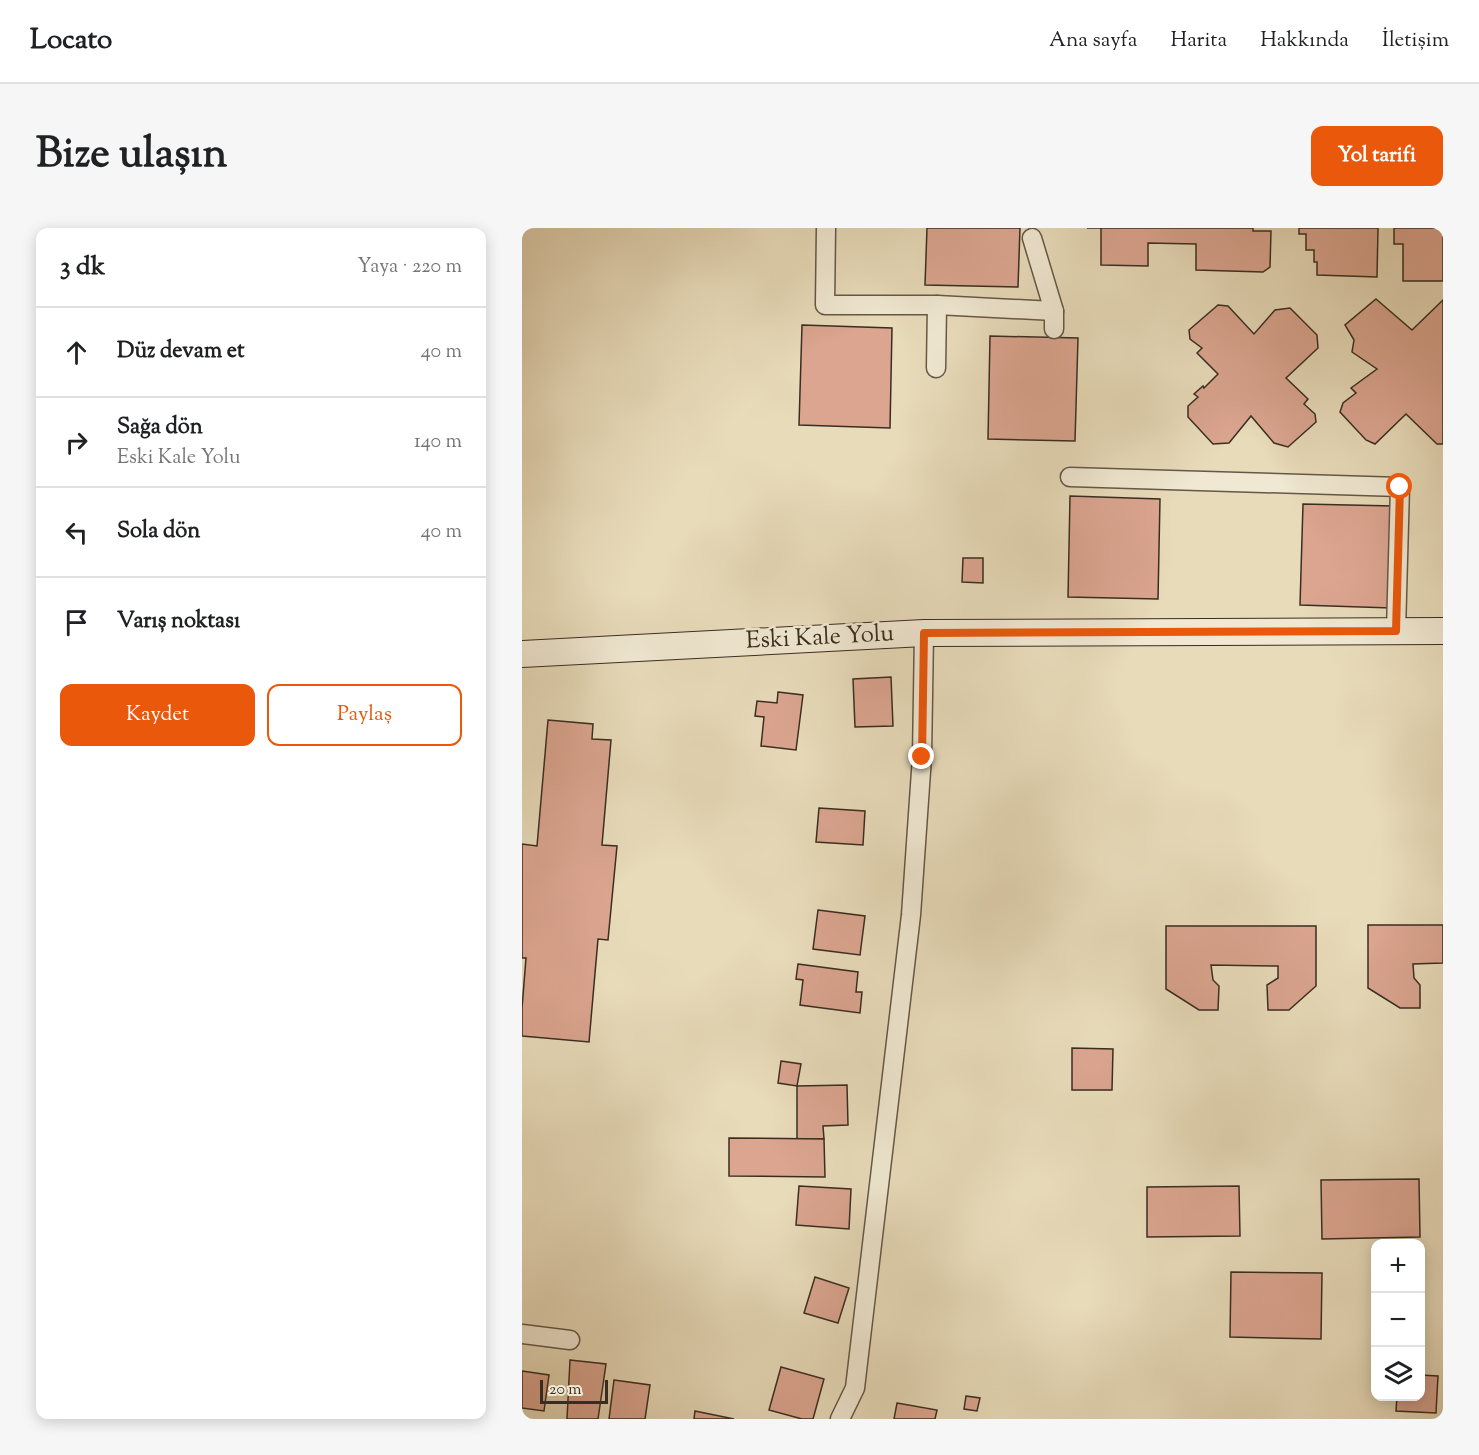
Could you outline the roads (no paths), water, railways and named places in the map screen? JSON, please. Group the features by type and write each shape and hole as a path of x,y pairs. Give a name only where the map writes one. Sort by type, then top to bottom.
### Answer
{"street":[{"path":"826,228 825,305 937,305 1054,310"},
{"path":"1032,238 1054,310 1054,329"},
{"path":"936,368 937,305"},
{"path":"1070,477 1400,487 1396,631"},
{"name":"Eski Kale Yolu","path":"522,654 924,633 1443,631"},
{"path":"840,1419 855,1388 911,915 922,757 924,633"},
{"path":"522,1334 570,1340"}]}
